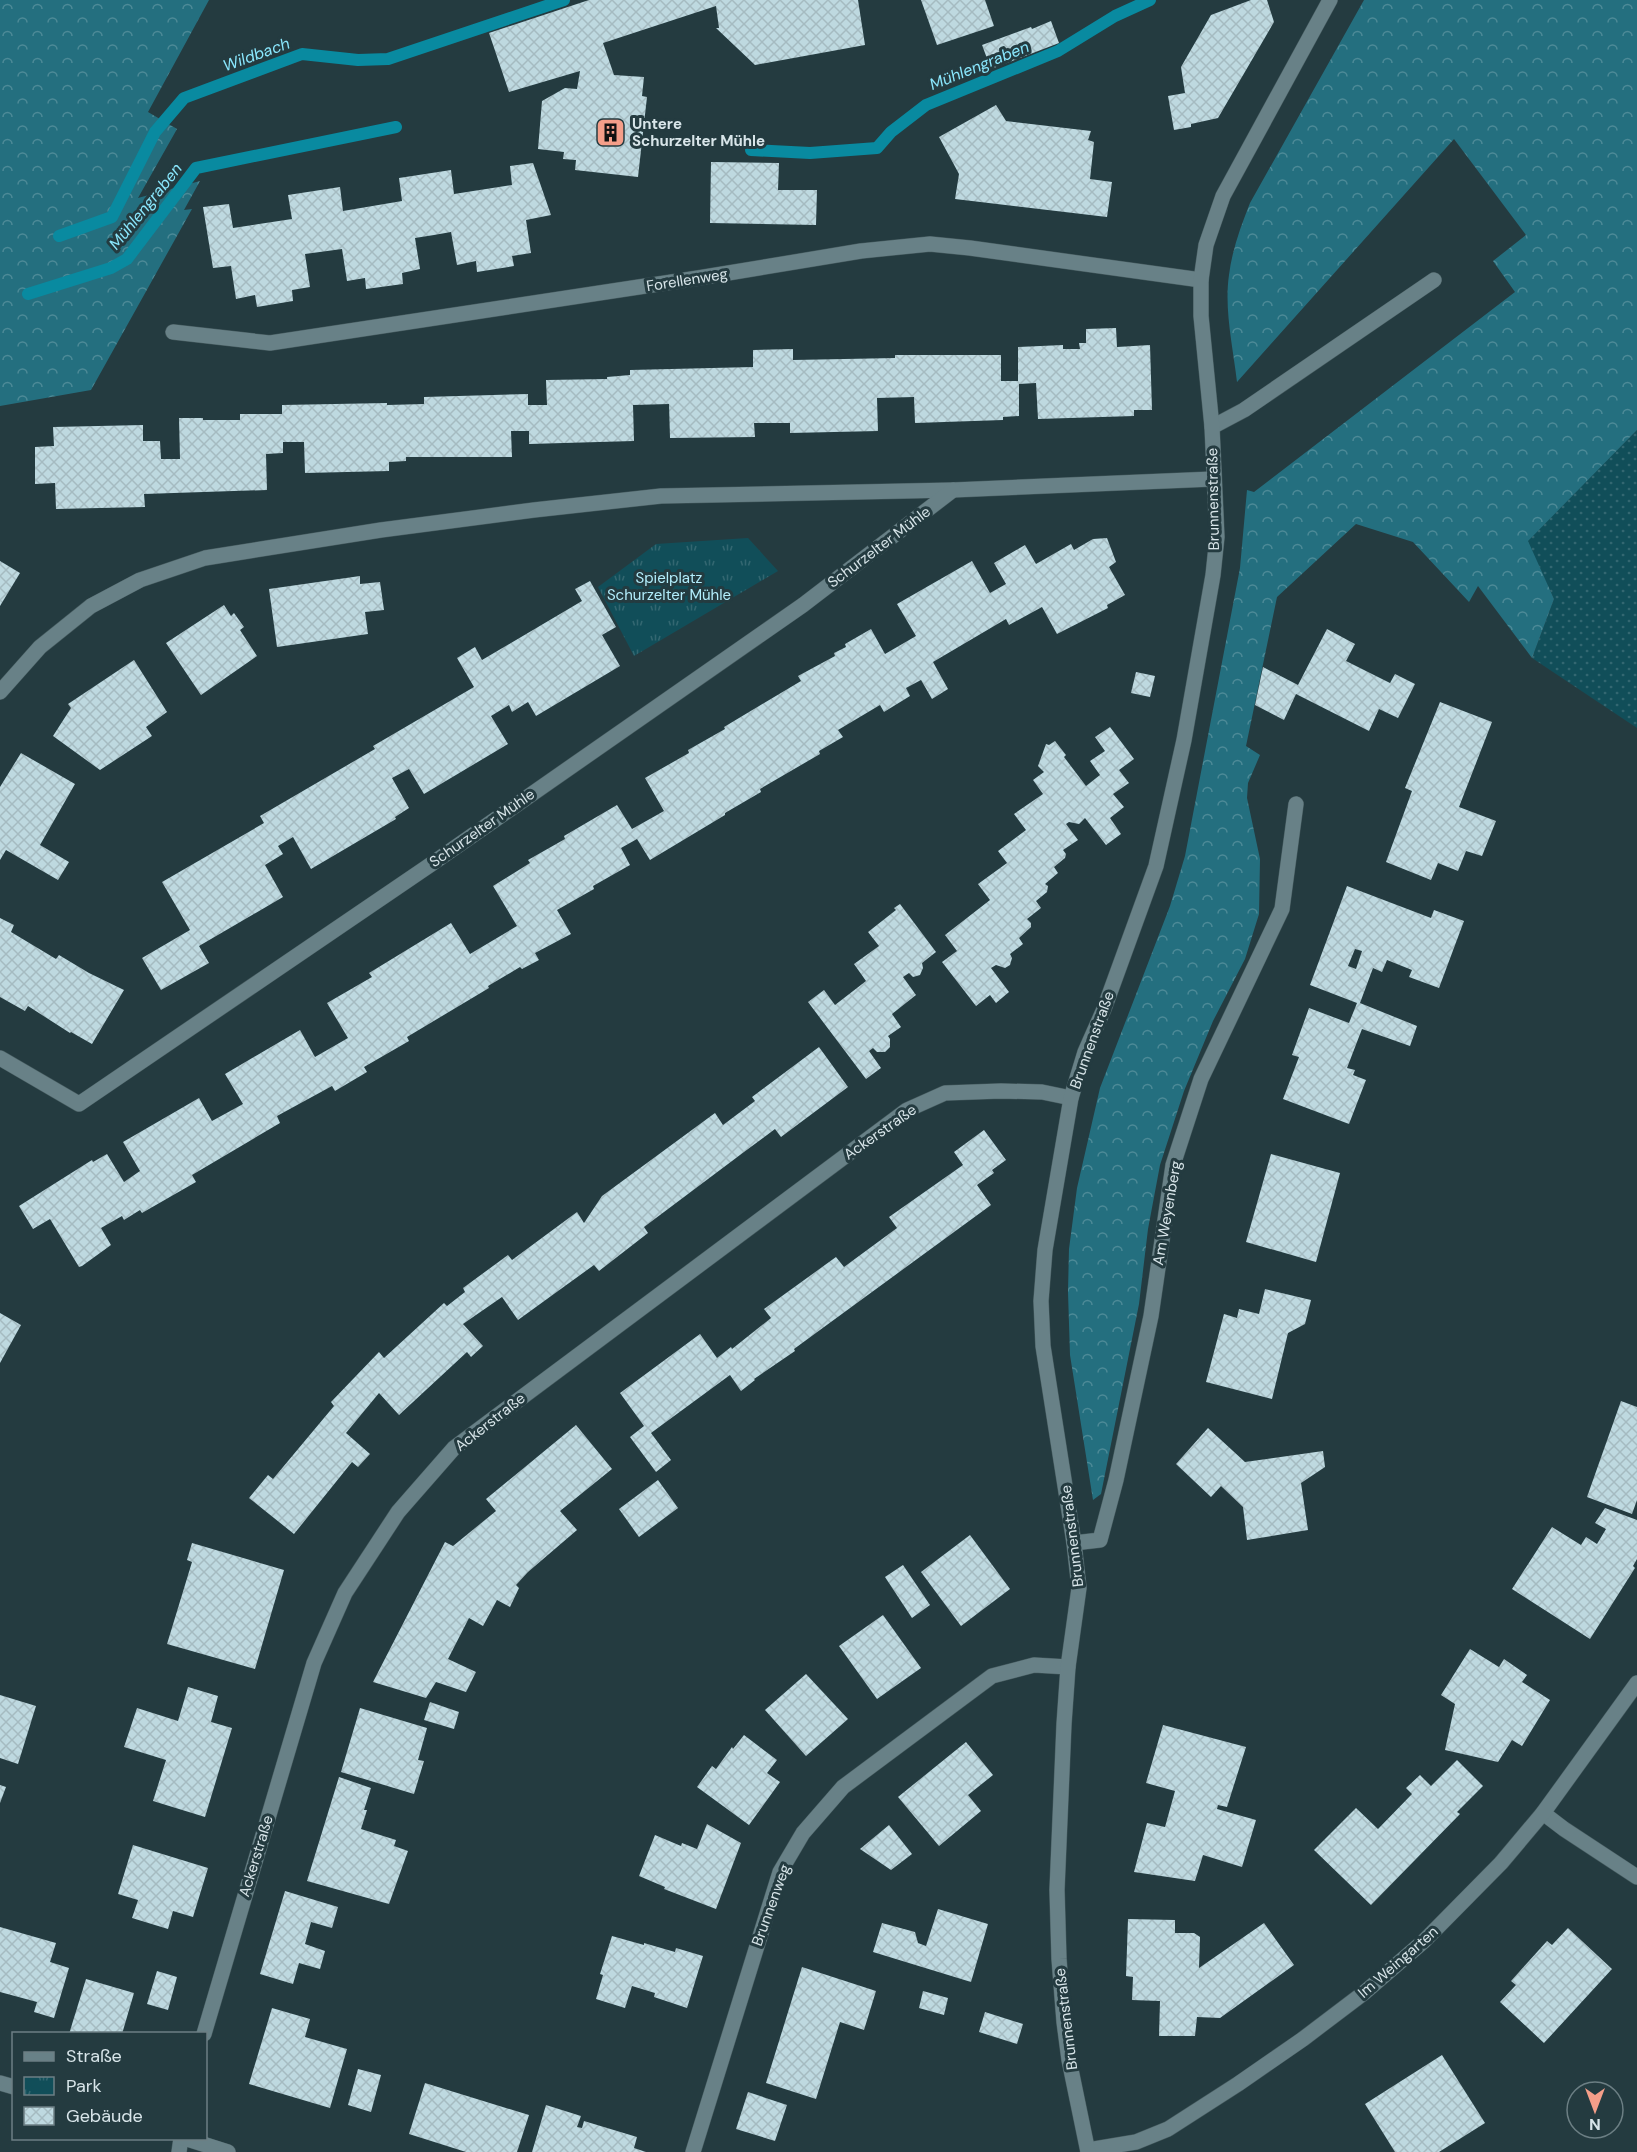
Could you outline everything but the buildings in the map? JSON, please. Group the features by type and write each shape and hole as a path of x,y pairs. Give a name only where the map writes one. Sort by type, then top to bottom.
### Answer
{"street":[{"name":"Brunnenstraße","path":"1088,2151 1068,2051 1059,1959 1057,1890 1068,1667 1079,1588 1043,1346 1041,1301 1045,1250 1071,1098 1085,1052 1104,1010 1156,866 1184,740 1213,575 1216,537 1212,427 1201,316 1200,280 1206,245 1223,196 1330,0"},
{"name":"Forellenweg","path":"173,332 270,343 861,251 930,244 982,249 1200,280"},
{"path":"1212,427 1244,410 1434,280"},
{"name":"Schurzelter Mühle","path":"0,692 40,647 91,606 140,580 205,558 381,530 661,496 953,490 1213,479"},
{"name":"Schurzelter Mühle","path":"0,1058 79,1104 430,865 803,605 953,490"},
{"name":"Am Weyenberg","path":"1074,1543 1100,1540 1116,1479 1151,1316 1173,1165 1201,1079 1282,909 1296,804"},
{"name":"Ackerstraße","path":"205,2032 314,1663 351,1584 398,1512 454,1448 907,1110 945,1093 1031,1092 1071,1098"},
{"name":"Brunnenweg","path":"693,2152 780,1872 803,1833 843,1787 992,1676 1034,1665 1068,1667"},
{"name":"Im Weingarten","path":"1088,2151 1136,2142 1168,2129 1303,2039 1365,1992 1424,1941 1501,1863 1544,1813 1637,1683"},
{"path":"1544,1813 1564,1829 1637,1877"},
{"path":"186,2140 228,2152"}],"green space":[{"path":"0,0 209,0 148,112 177,129 138,198 200,181 184,210 192,209 91,390 0,406"},
{"path":"1364,0 1637,0 1637,430 1528,541 1554,599 1532,658 1478,586 1469,602 1413,542 1356,524 1277,597 1246,746 1260,755 1248,783 1247,798 1260,859 1259,914 1245,959 1213,1021 1184,1091 1160,1165 1148,1229 1139,1304 1101,1494 1093,1500 1070,1355 1069,1249 1077,1188 1100,1088 1170,906 1185,856 1240,568 1247,490 1254,492 1515,292 1493,261 1526,235 1454,139 1237,382 1228,315 1228,288 1232,256 1240,229 1250,203"},
{"path":"1637,430 1637,728 1532,658 1554,599 1527,541"},
{"name":"Spielplatz Schurzelter Mühle","path":"748,538 778,571 634,656 598,587 656,544"}],"waterway":[{"name":"Wildbach","path":"59,236 112,217 155,132 184,98 302,54 358,60 388,59 564,0"},
{"name":"Mühlengraben","path":"751,150 810,153 877,148 891,132 926,105 1058,51 1115,16 1150,0"},
{"name":"Mühlengraben","path":"28,294 111,268 127,259 196,168 396,127"}],"place":[{"name":"Untere Schurzelter Mühle","path":"611,133"}]}
